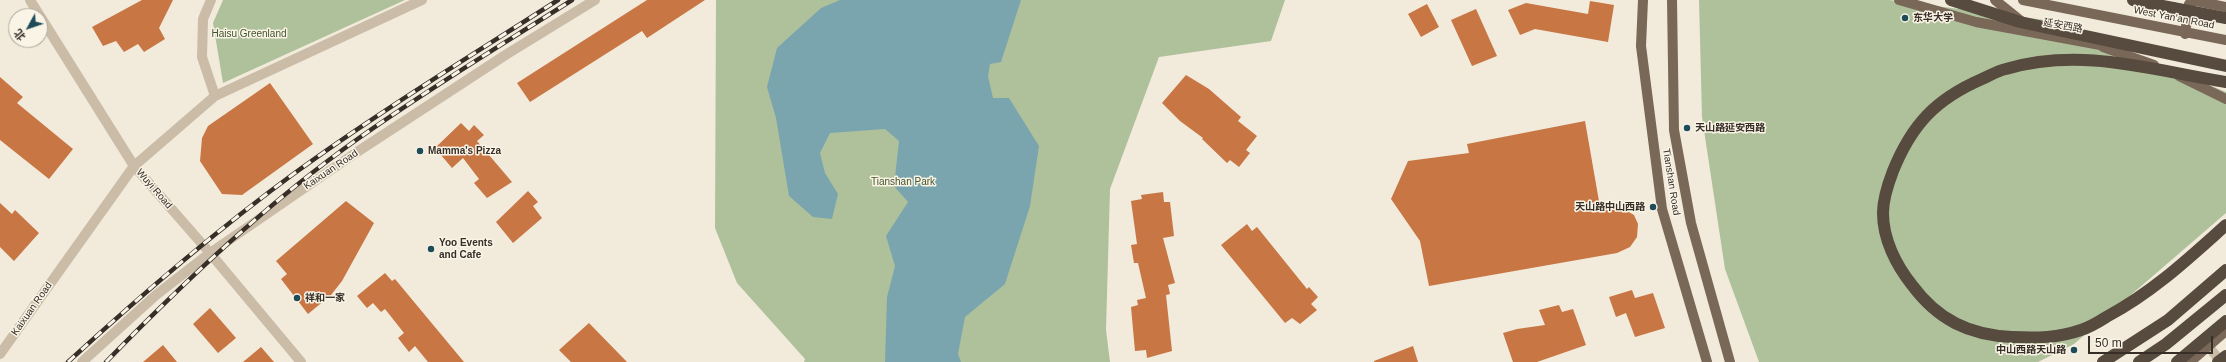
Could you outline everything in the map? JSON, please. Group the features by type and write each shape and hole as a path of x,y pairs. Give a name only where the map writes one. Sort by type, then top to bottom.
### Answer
{"highway":[{"path":"1951,0 2020,22 2226,66"},
{"path":"2133,0 2226,18"},
{"path":"2226,82 2161,69 2098,59 2066,58 2005,69 1955,91 1929,112 1912,134 1898,158 1887,186 1883,214 1889,244 1902,272 1926,304 1958,325 1982,334 2020,337 2054,338 2083,329 2112,314 2170,275 2226,225"},
{"path":"2195,60 2226,72"},
{"path":"2103,362 2168,320 2226,269"},
{"path":"2139,362 2166,344 2226,295"},
{"path":"2177,362 2226,321"},
{"path":"2218,362 2226,356"}],"main road":[{"name":"Tianshan Road","path":"1643,0 1641,46 1662,209 1707,362"},
{"name":"Tianshan Road","path":"1672,0 1674,130 1691,223 1730,362"},
{"name":"延安西路","path":"1899,0 1976,22 2038,34 2095,44 2226,62"},
{"path":"1995,0 2038,34"},
{"name":"West Yan'an Road","path":"2023,0 2184,34 2226,40"},
{"path":"2184,34 2190,0"},
{"name":"West Yan'an Road","path":"2190,0 2226,7"},
{"path":"2095,44 2165,68 2226,99"},
{"path":"2190,362 2226,332"}],"street":[{"name":"Wuyi Road","path":"30,0 134,166 210,253 301,362"},
{"path":"211,0 203,19 202,57 215,96"},
{"name":"Kaixuan Road","path":"0,354 134,166 215,96 422,0"},
{"name":"Kaixuan Road","path":"82,362 156,295 210,253 354,154 507,54 596,0"},
{"path":"2209,347 2222,362"}],"green space":[{"name":"Haisu Greenland","path":"223,0 405,0 223,83 213,23"},
{"name":"Tianshan Park","path":"716,0 1285,0 1271,41 1159,57 1110,189 1106,330 1110,362 804,362 805,359 737,283 715,228"},
{"path":"1699,0 1889,0 2053,21 2226,92 2226,213 2074,344 2038,362 1759,362 1725,269 1702,117"}],"water":[{"path":"840,0 1021,0 1001,62 990,64 988,76 993,98 1009,98 1039,146 1030,206 1005,284 965,317 958,354 961,362 885,362 887,297 895,266 886,236 908,202 894,186 899,141 885,129 830,133 820,153 825,173 838,194 832,219 813,217 789,196 776,118 767,87 777,48 821,8"}],"building":[{"path":"142,0 173,0 159,28 165,39 144,52 138,44 124,52 116,41 103,46 92,27"},
{"path":"647,0 705,0 647,38 642,31 530,102 517,83"},
{"path":"1590,1 1614,5 1608,42 1535,29 1520,35 1508,10 1526,3 1588,14"},
{"path":"1427,4 1439,27 1421,37 1408,14"},
{"path":"1476,9 1497,56 1472,66 1451,20"},
{"path":"1186,75 1209,89 1241,117 1238,121 1257,136 1246,150 1250,153 1239,167 1230,160 1227,163 1202,139 1203,138 1180,121 1162,103"},
{"path":"0,77 23,97 17,103 73,149 49,179 0,140"},
{"path":"270,83 313,144 242,195 222,194 200,161 202,138 208,126"},
{"path":"1585,121 1600,207 1618,206 1634,215 1638,224 1637,237 1630,247 1617,253 1429,286 1420,241 1391,199 1408,161 1469,153 1467,144"},
{"path":"461,123 469,131 474,125 484,135 477,141 512,182 487,198 474,183 479,179 463,158 452,168 435,148"},
{"path":"528,191 538,202 533,206 542,218 513,243 496,222"},
{"path":"1163,192 1164,202 1170,202 1174,236 1163,238 1175,283 1168,285 1170,294 1166,295 1172,351 1147,358 1146,350 1135,351 1131,307 1138,305 1137,300 1146,298 1138,263 1134,263 1131,245 1137,244 1131,201 1142,199 1141,195"},
{"path":"346,201 374,223 342,281 331,295 308,314 281,279 287,274 276,261"},
{"path":"0,203 12,214 15,210 39,233 14,261 0,247"},
{"path":"1247,224 1252,231 1257,227 1307,289 1309,287 1318,297 1311,304 1317,310 1300,324 1292,318 1285,323 1221,245"},
{"path":"385,273 392,281 395,279 464,362 428,362 415,346 409,352 398,338 404,333 385,309 381,312 373,303 367,308 357,296"},
{"path":"1632,290 1635,298 1653,293 1665,328 1635,337 1626,313 1616,317 1609,297"},
{"path":"1559,305 1562,312 1573,309 1586,345 1537,362 1513,362 1503,333 1517,329 1545,325 1539,310"},
{"path":"210,308 236,338 218,353 193,324"},
{"path":"589,323 627,362 571,362 559,350"},
{"path":"163,345 177,362 143,362"},
{"path":"1413,346 1418,362 1374,362 1374,361"},
{"path":"261,347 274,362 243,362"}],"railway":[{"path":"68,362 177,266 234,219 292,175 390,107 558,0"},
{"path":"106,362 227,244 325,163 411,102 572,0"}],"place":[{"name":"东华大学","path":"1905,18"},
{"name":"天山路延安西路","path":"1687,128"},
{"name":"Mamma's Pizza","path":"420,151"},
{"name":"天山路中山西路","path":"1653,207"},
{"name":"Yoo Events and Cafe","path":"431,249"},
{"name":"祥和一家","path":"297,298"},
{"name":"中山西路天山路","path":"2074,350"}]}
